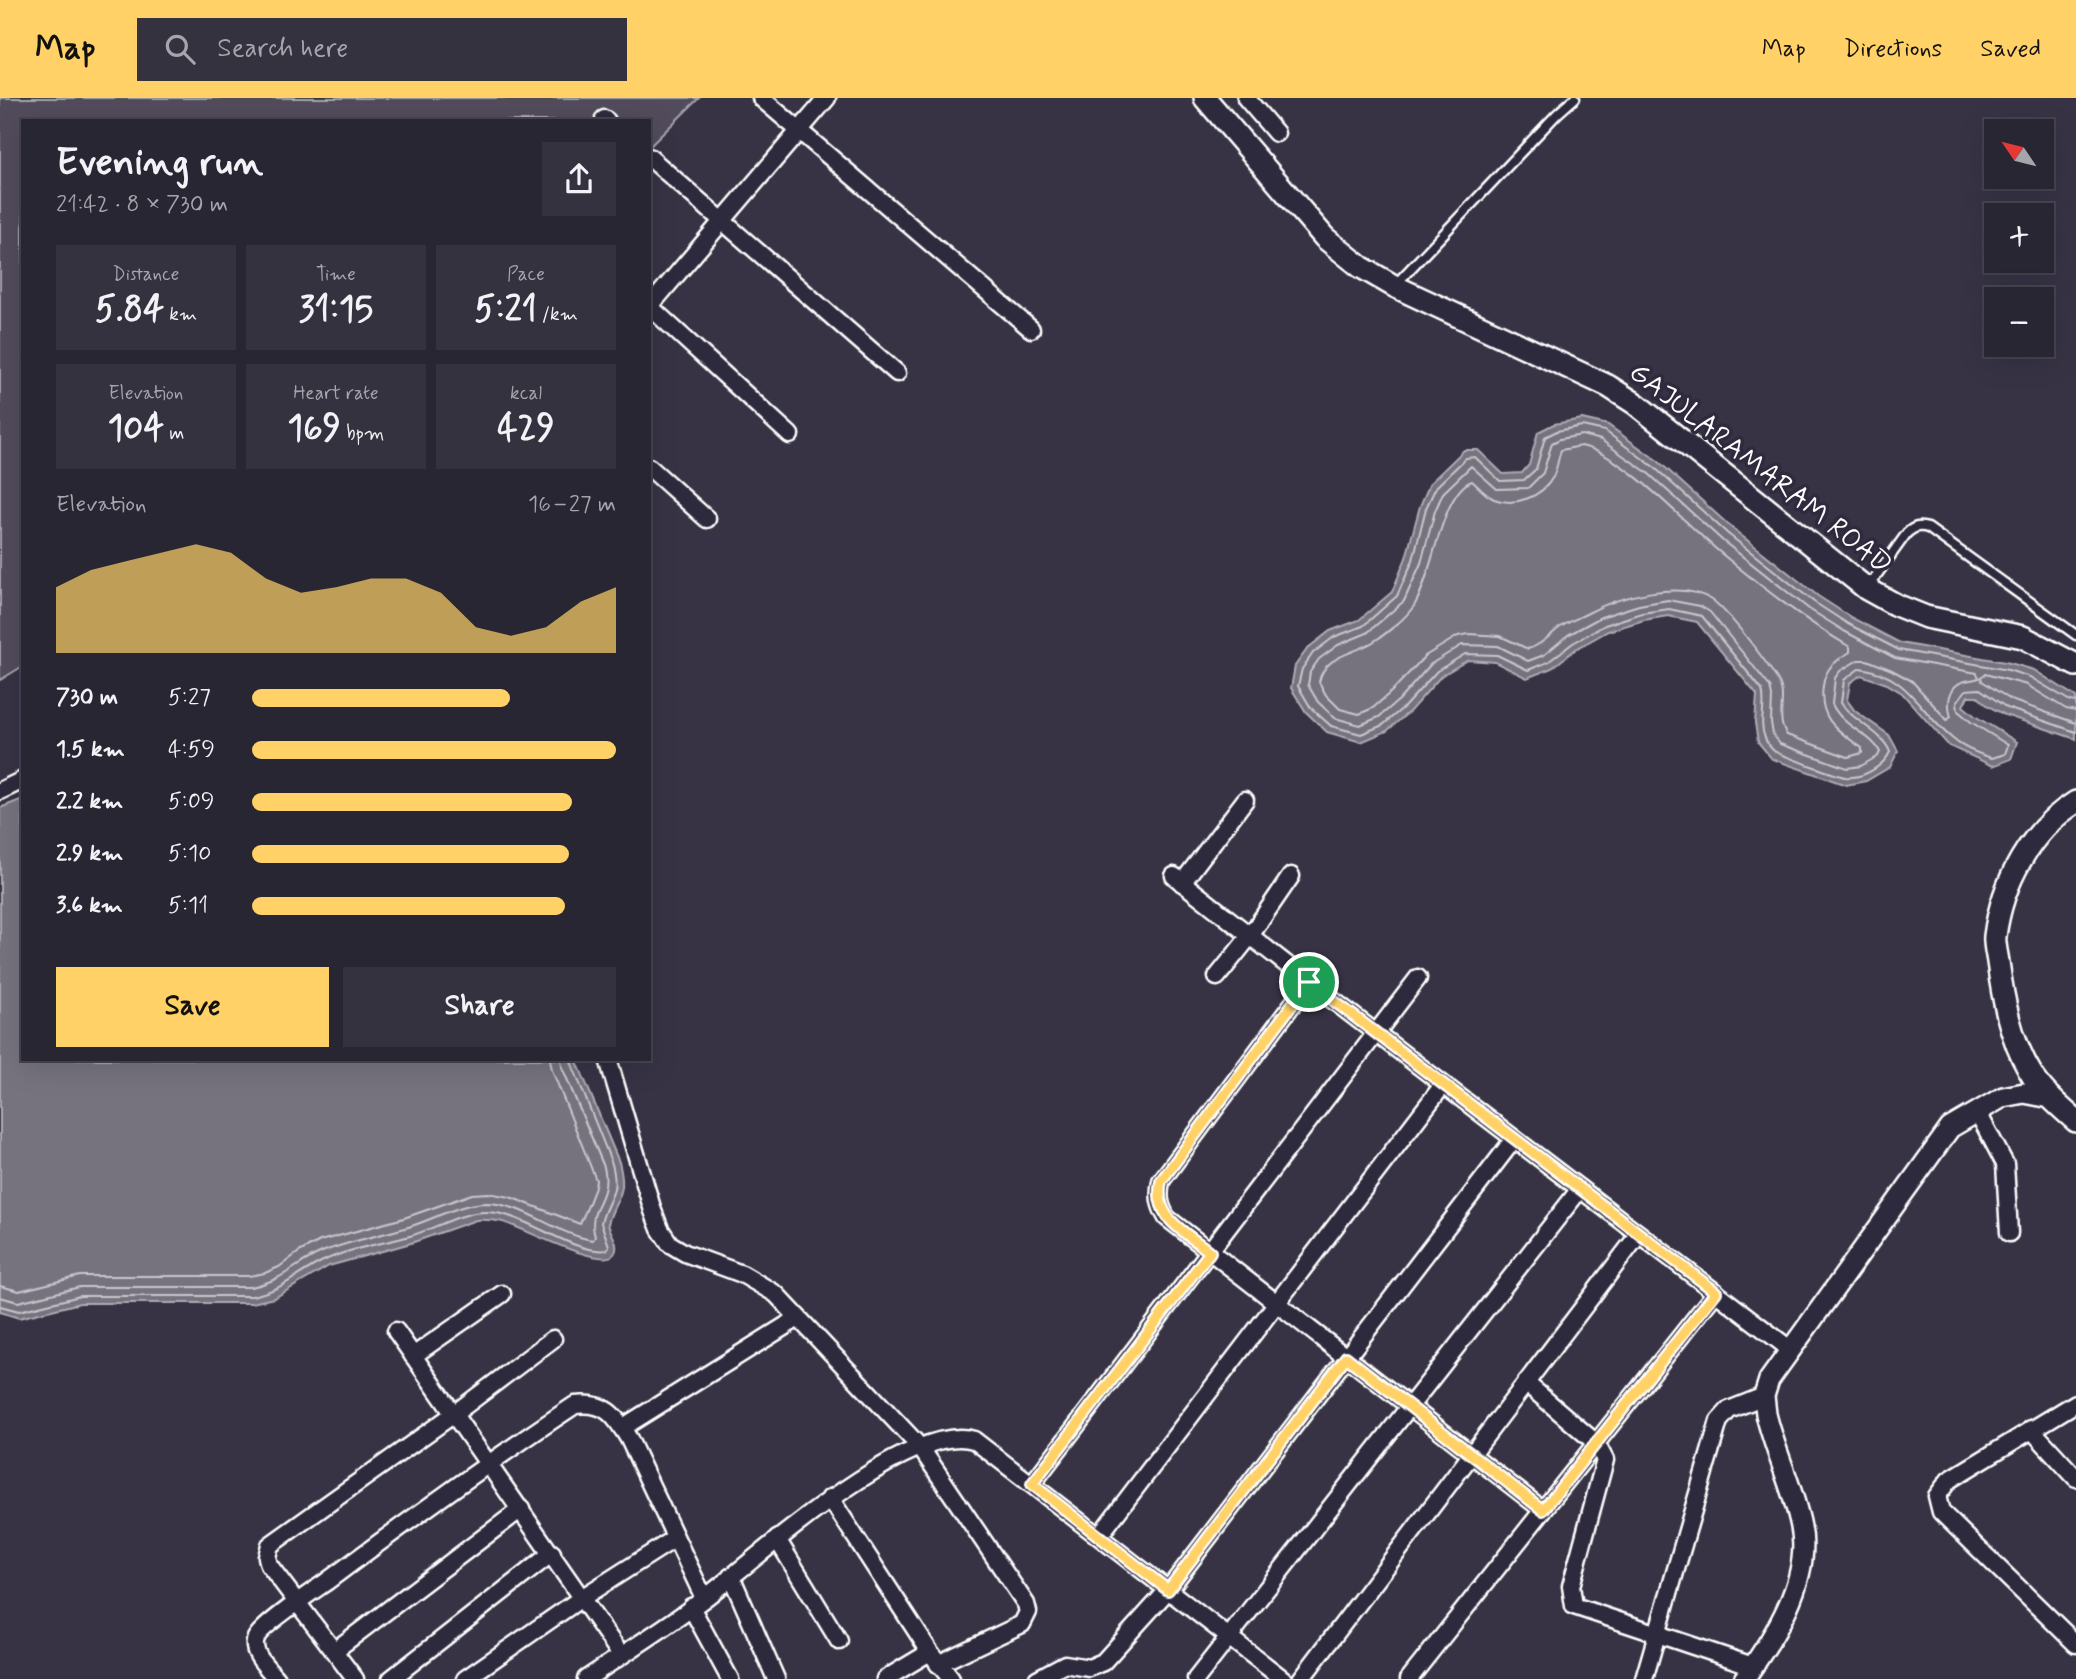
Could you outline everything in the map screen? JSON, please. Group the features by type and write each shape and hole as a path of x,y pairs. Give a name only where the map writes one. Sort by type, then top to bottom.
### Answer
{"main road":[{"name":"GAJULARAMARAM ROAD","path":"1205,98 1325,238 1361,267 1394,286 1608,386 1636,404 1867,589 1926,617 2023,637 2076,665"},
{"path":"2076,802 2043,830 2015,867 2002,901 1995,939 2002,990 2014,1040 2029,1072 2051,1098 2076,1121"}],"street":[{"path":"761,98 1031,329"},
{"path":"651,305 827,98"},
{"path":"1246,98 1276,132"},
{"path":"651,159 897,373"},
{"path":"651,309 790,435"},
{"path":"651,469 707,519"},
{"path":"0,791 21,780"},
{"path":"1245,800 1178,879 1791,1350"},
{"path":"1217,976 1250,936 1291,876"},
{"path":"1032,1484 1418,978"},
{"path":"1309,982 1161,1181 1158,1195 1161,1207 1167,1218 1543,1510"},
{"path":"609,1061 653,1211 670,1244 685,1253 755,1281 776,1294 920,1447 1026,1604 1028,1612 1022,1623 885,1679"},
{"path":"1099,1536 1443,1085"},
{"path":"1526,1383 1596,1443 1605,1460 1571,1586 1574,1606 1658,1634 1749,1673 1782,1622 1801,1561 1802,1528 1771,1436 1764,1396 1769,1380 1950,1128 2003,1097 2024,1093 2051,1098"},
{"path":"1977,1111 2005,1164 2009,1233"},
{"path":"1037,1679 1065,1664 1089,1668 1103,1662 1168,1590 1514,1139"},
{"path":"1196,1679 1580,1189"},
{"path":"1301,1679 1639,1234"},
{"path":"1409,1679 1716,1292"},
{"path":"413,1356 502,1294"},
{"path":"622,1428 798,1318"},
{"path":"396,1331 621,1655"},
{"path":"355,1679 269,1565 270,1545 454,1414 553,1339"},
{"path":"1644,1679 1719,1421 1729,1410 1764,1396"},
{"path":"2076,1402 1949,1480 1937,1496 1941,1512 2076,1644"},
{"path":"277,1679 257,1654 254,1646 257,1636 298,1602 488,1463 575,1405 592,1403 617,1420 622,1428 674,1539 727,1675 710,1679"},
{"path":"2031,1429 2076,1478"},
{"path":"586,1679 698,1603 830,1498 920,1447 956,1437 974,1440 1283,1679"},
{"path":"830,1498 934,1658 951,1679"},
{"path":"334,1651 521,1509"},
{"path":"465,1679 583,1597 674,1539"},
{"path":"777,1539 839,1641"},
{"path":"391,1679 552,1553"},
{"path":"731,1576 776,1679"}],"lane":[{"path":"1394,286 1575,98"},
{"path":"1867,589 1907,533 1921,526 1928,528 2076,635"}],"shaded area":[{"path":"0,98 699,98 651,145 651,119 21,119 21,667 0,680"}],"water":[{"path":"1582,419 1608,425 1658,461 1733,529 1818,596 1852,618 1900,643 2010,663 2034,670 2076,697 2076,739 2005,715 1977,696 1968,696 1963,706 2017,742 2011,759 1993,766 1949,746 1902,693 1887,684 1861,675 1850,683 1847,700 1855,711 1889,735 1898,751 1890,767 1866,781 1846,785 1772,759 1758,742 1755,723 1757,695 1697,622 1668,616 1608,631 1576,649 1552,668 1527,678 1495,662 1468,660 1441,676 1410,711 1387,731 1361,742 1327,732 1306,712 1291,688 1295,666 1308,648 1330,631 1359,620 1392,592 1430,483 1464,450 1478,450 1503,474 1522,473 1529,465 1538,432 1554,424"},
{"path":"21,800 21,1061 577,1061 619,1162 622,1190 608,1224 616,1243 614,1254 606,1257 594,1256 561,1246 503,1222 476,1220 411,1243 329,1266 274,1298 252,1303 80,1303 19,1318 0,1312 0,808"}],"route":[{"path":"1309,982 1716,1292 1543,1510 1346,1357 1168,1590 1032,1484 1210,1252 1167,1218 1158,1195 1161,1181 1309,982"}]}
